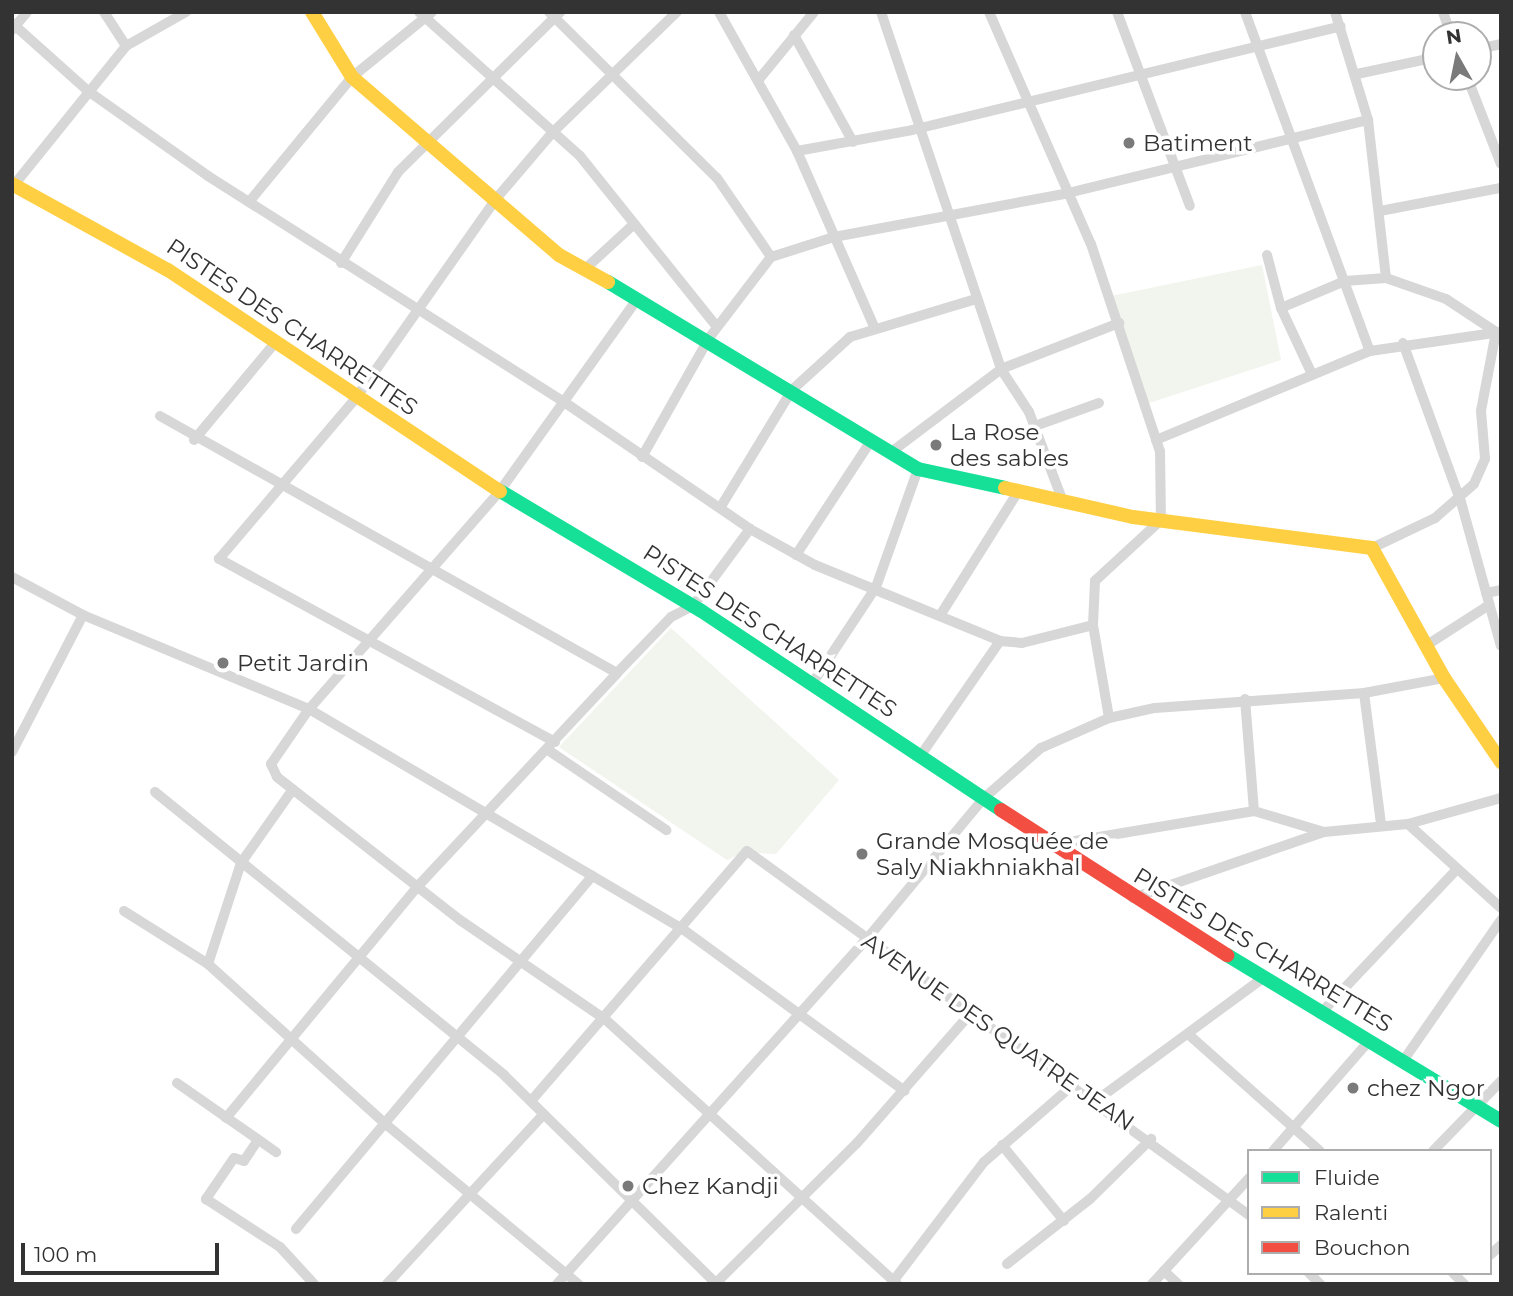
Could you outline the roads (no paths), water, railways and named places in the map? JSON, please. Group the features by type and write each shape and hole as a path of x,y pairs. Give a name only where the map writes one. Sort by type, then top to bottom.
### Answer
{"main road":[{"path":"312,12 352,77 495,200 584,270 713,333 792,390 918,469 949,481 1019,489 1161,520 1372,548 1444,678 1501,762"},
{"name":"PISTES DES CHARRETTES","path":"13,184 168,270 274,344 500,491 693,606 1133,898 1262,979 1501,1121"}],"street":[{"path":"27,12 13,27 88,91 341,263 419,309 567,404 750,530 796,555 1000,641 1023,643 1093,625"},
{"path":"104,12 126,46"},
{"path":"13,184 126,46 186,12"},
{"path":"666,830 552,746 373,638 219,559 356,398 495,200 552,133 677,12"},
{"path":"719,12 760,78 797,151 874,326"},
{"path":"760,78 814,12"},
{"path":"881,12 1001,369 1035,426 1062,499"},
{"path":"989,12 1068,193 1119,323 1156,440 1164,476 1161,520 1095,581 1093,625 1109,718"},
{"path":"1117,12 1179,167 1190,206"},
{"path":"1245,12 1370,351"},
{"path":"1335,12 1357,74 1368,120 1386,278"},
{"path":"341,263 398,172 555,14 717,178 771,257"},
{"path":"249,202 352,77 426,15 490,80 580,156 634,224 713,333"},
{"path":"797,151 921,128 1141,71 1340,26"},
{"path":"794,35 853,142"},
{"path":"1357,74 1422,60"},
{"path":"1472,91 1501,164"},
{"path":"642,457 713,333 771,257 834,237 1068,193 1368,120"},
{"path":"1380,211 1501,188"},
{"path":"584,270 634,224"},
{"path":"1267,255 1281,308 1311,372"},
{"path":"1281,308 1345,281 1386,278 1446,299 1498,332"},
{"path":"639,298 567,404 500,491 309,709 271,764 293,789 418,886 521,963 606,1020 709,1117 803,1198 894,1282 945,1207 1002,1145 1074,1084"},
{"path":"720,508 792,390 850,337 874,326 976,299"},
{"path":"890,453 1001,369 1119,323"},
{"path":"1156,440 1311,372 1370,351 1403,343 1498,332"},
{"path":"1372,548 1461,502 1485,459 1480,411 1498,332"},
{"path":"1403,343 1461,502 1501,646"},
{"path":"194,440 274,344"},
{"path":"1035,426 1099,403"},
{"path":"160,416 194,440 281,489 435,568 617,673"},
{"path":"796,555 871,441"},
{"path":"812,684 876,587 918,469"},
{"path":"941,614 1019,489"},
{"path":"226,1118 418,886 671,617 693,606 750,530"},
{"path":"12,578 83,615 309,709 684,930 799,1017 905,1091"},
{"path":"1486,593 1501,590"},
{"path":"1427,645 1489,605"},
{"path":"12,752 83,615"},
{"path":"921,755 1000,641"},
{"path":"557,1284 631,1199 799,1017 984,798 1041,748 1109,718 1245,699 1364,693 1444,678"},
{"path":"1364,693 1381,824"},
{"path":"1245,699 1254,811"},
{"path":"208,964 241,863 293,789"},
{"path":"155,792 459,1039 531,1101 716,1283 803,1198 905,1091 971,1013"},
{"path":"1133,898 1324,832 1381,824 1408,824 1501,798"},
{"path":"1051,845 1254,811 1324,832"},
{"path":"1408,824 1501,908"},
{"name":"AVENUE DES QUATRE JEAN","path":"684,930 747,854 1097,1100 1247,1213"},
{"path":"1320,1014 1456,870"},
{"path":"296,1229 387,1126 592,876"},
{"path":"124,911 208,964 387,1126 578,1284"},
{"path":"1403,1062 1501,920"},
{"path":"531,1101 684,930"},
{"path":"1097,1100 1262,979"},
{"path":"1188,1034 1318,1149"},
{"path":"1275,1149 1369,1041"},
{"path":"1435,1149 1501,1081"},
{"path":"177,1083 276,1152"},
{"path":"387,1284 472,1196 544,1114"},
{"path":"1007,1264 1064,1221 1150,1139"},
{"path":"258,1140 244,1161 234,1158 206,1199 280,1247 314,1284"},
{"path":"1002,1145 1064,1221"},
{"path":"1152,1284 1247,1180"},
{"path":"1164,1271 1178,1284"}],"place":[{"name":"Batiment","path":"1129,143"},
{"name":"La Rose des sables","path":"936,445"},
{"name":"Petit Jardin","path":"223,663"},
{"name":"Grande Mosquée de Saly Niakhniakhal","path":"862,854"},
{"name":"chez Ngor","path":"1353,1088"},
{"name":"Chez Kandji","path":"628,1186"}]}
